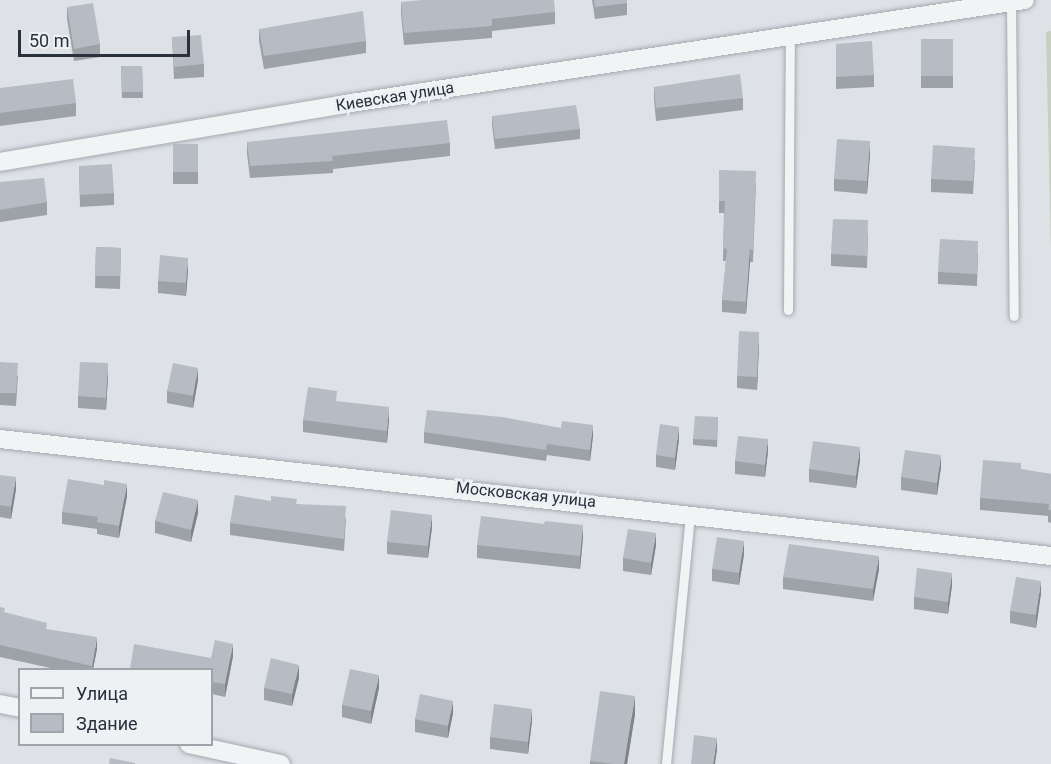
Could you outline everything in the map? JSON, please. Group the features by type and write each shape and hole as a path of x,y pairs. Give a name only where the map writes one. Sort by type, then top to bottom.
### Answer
{"street":[{"name":"Киевская улица","path":"0,162 1018,1"},
{"name":"Московская улица","path":"0,439 690,514 1051,556"},
{"path":"0,704 18,708"},
{"path":"198,746 281,764"}],"lane":[{"path":"1014,316 1018,1"},
{"path":"788,310 790,36"},
{"path":"666,764 690,514"}],"green space":[{"path":"1051,31 1051,252 1046,32"}],"building":[{"path":"554,0 555,12 492,19 492,26 404,33 401,2"},
{"path":"594,0 627,0 627,3 595,7"},
{"path":"93,3 100,44 74,49 67,7"},
{"path":"363,11 366,41 264,56 259,29"},
{"path":"201,35 204,64 174,67 172,37"},
{"path":"921,39 953,39 953,76 921,76"},
{"path":"872,41 874,75 836,77 836,44"},
{"path":"121,66 142,66 143,92 122,92"},
{"path":"740,74 743,98 656,108 654,87"},
{"path":"73,79 76,103 0,113 0,88"},
{"path":"576,105 580,129 495,139 492,116"},
{"path":"447,120 450,143 332,156 333,161 250,166 247,142"},
{"path":"837,139 870,141 867,181 834,179"},
{"path":"173,144 198,144 198,172 173,172"},
{"path":"933,145 975,148 973,181 931,179"},
{"path":"112,164 114,193 80,195 79,166"},
{"path":"719,170 756,171 753,250 750,249 746,302 722,300 727,249 723,248 725,201 719,201"},
{"path":"44,178 47,202 0,210 0,182"},
{"path":"833,219 868,220 867,256 831,254"},
{"path":"940,239 978,241 977,274 938,272"},
{"path":"96,247 121,248 120,276 95,276"},
{"path":"160,255 188,258 186,283 158,281"},
{"path":"739,331 759,332 757,377 737,376"},
{"path":"0,362 18,363 16,393 0,393"},
{"path":"80,362 108,363 106,398 78,396"},
{"path":"173,363 198,368 193,396 167,391"},
{"path":"308,387 337,391 336,401 389,407 387,431 303,420"},
{"path":"427,410 502,417 561,428 562,421 593,425 590,450 547,444 546,450 424,432"},
{"path":"695,416 718,417 717,440 693,439"},
{"path":"660,424 679,427 675,458 656,455"},
{"path":"738,436 768,439 765,465 735,461"},
{"path":"813,441 860,447 856,476 809,469"},
{"path":"905,450 941,455 937,483 901,477"},
{"path":"983,460 1021,463 1021,469 1051,474 1051,510 1048,510 1049,504 980,498"},
{"path":"0,475 16,477 11,507 0,505"},
{"path":"68,479 104,485 104,480 127,484 119,526 97,522 98,517 62,512"},
{"path":"163,492 198,500 191,530 155,521"},
{"path":"235,495 271,501 271,496 297,499 296,504 346,506 344,539 230,523"},
{"path":"391,510 432,515 428,546 387,542"},
{"path":"481,516 544,524 545,521 583,525 580,556 477,545"},
{"path":"628,529 656,533 651,563 623,558"},
{"path":"717,537 744,541 739,573 712,569"},
{"path":"789,544 879,556 873,589 783,577"},
{"path":"917,568 952,573 948,602 914,597"},
{"path":"1016,577 1041,581 1036,615 1010,611"},
{"path":"0,607 5,608 4,612 47,623 46,629 97,637 92,666 0,645"},
{"path":"215,640 233,644 225,684 213,682 213,668 130,668 134,644 211,658"},
{"path":"271,658 299,665 292,694 264,688"},
{"path":"350,669 379,675 371,711 342,705"},
{"path":"600,691 635,696 624,764 590,761"},
{"path":"420,694 453,701 448,726 415,719"},
{"path":"494,704 532,709 528,742 490,737"},
{"path":"694,735 717,738 713,764 691,764"},
{"path":"110,758 135,763 135,764 109,764"}]}
